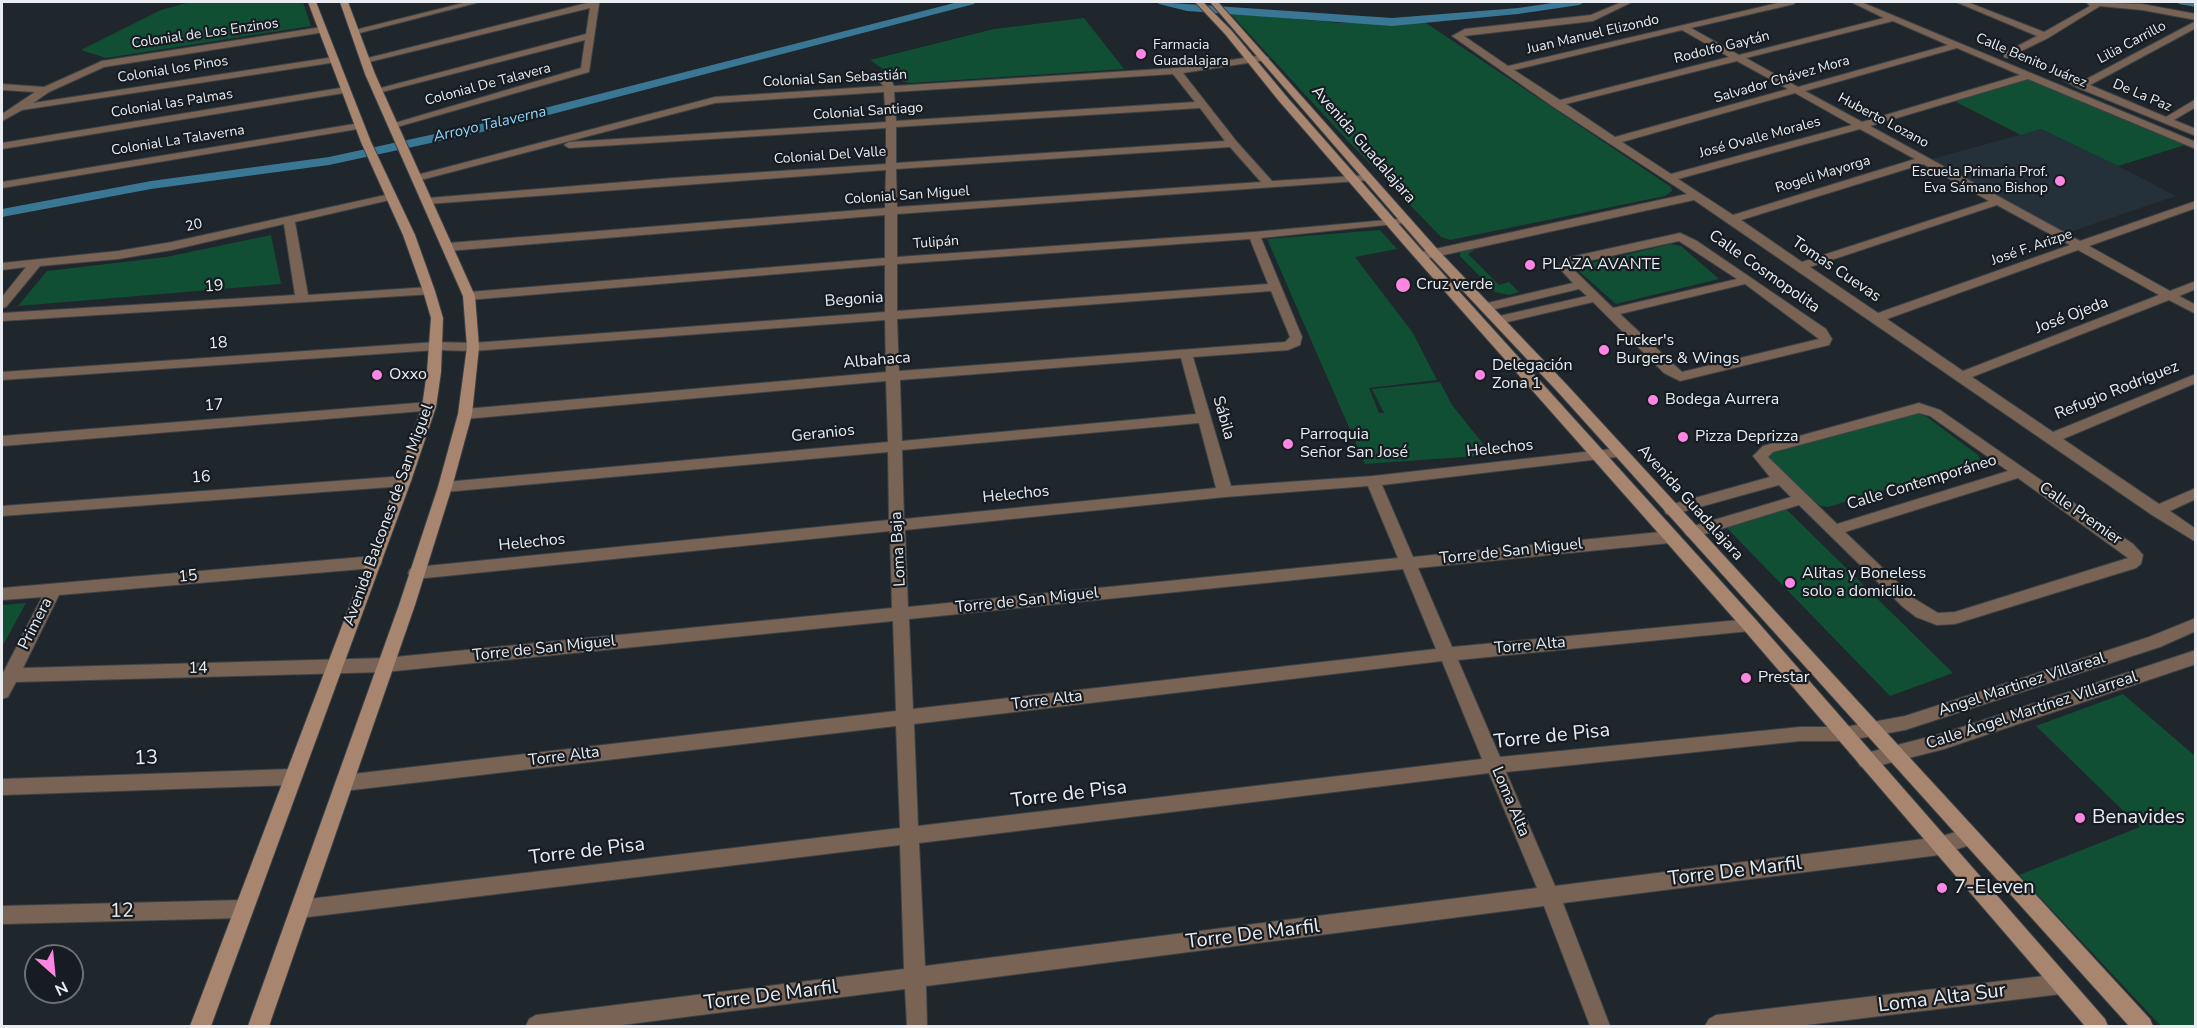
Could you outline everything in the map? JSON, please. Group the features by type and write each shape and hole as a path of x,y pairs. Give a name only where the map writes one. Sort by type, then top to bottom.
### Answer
{"street":[{"name":"Avenida Balcones de San Miguel","path":"258,1026 445,487 465,414 473,347 469,296 378,90 354,79 334,60 312,2"},
{"name":"Avenida Balcones de San Miguel","path":"200,1026 404,481 429,407 436,346 436,318 409,235 360,126 354,79 365,60 347,2"},
{"path":"356,31 476,2"},
{"name":"Tomas Cuevas","path":"1628,2 1607,13 1584,20 1458,34 1459,38 1801,266 2196,537"},
{"name":"Juan Manuel Elizondo","path":"1506,69 1791,2"},
{"name":"Calle Benito Juárez","path":"1856,2 2196,146"},
{"name":"De La Paz","path":"1879,2 2196,133"},
{"path":"1960,2 2045,36"},
{"path":"2090,2 2142,7 2196,17"},
{"path":"2007,55 2045,36 2093,8 2098,2"},
{"path":"365,60 595,3 591,36 378,90"},
{"name":"Avenida Guadalajara","path":"1212,6 1428,255 1490,334 1750,625 1939,846 2098,1026"},
{"name":"Rodolfo Gaytán","path":"1556,104 1894,18"},
{"name":"Lilia Carrillo","path":"2081,86 2196,24"},
{"name":"Huberto Lozano","path":"1682,27 2196,310"},
{"name":"Colonial de Los Enzinos","path":"2,118 45,90 92,67 113,61 322,30"},
{"name":"Colonial De Talavera","path":"394,128 586,70 591,36"},
{"name":"Salvador Chávez Mora","path":"1613,141 1958,45"},
{"name":"Colonial San Sebastián","path":"417,178 715,100 1176,71 1258,59"},
{"name":"Colonial los Pinos","path":"16,108 334,60"},
{"path":"1176,71 1201,105 1270,186"},
{"name":"José Ovalle Morales","path":"1669,178 1860,126 2030,75"},
{"path":"878,76 889,84 889,90"},
{"name":"Colonial las Palmas","path":"2,146 354,79"},
{"path":"2,87 45,90"},
{"name":"Loma Baja","path":"889,90 891,314 897,445 897,524 917,1026"},
{"path":"2166,121 2196,102"},
{"name":"Colonial Santiago","path":"536,147 1201,105"},
{"name":"Colonial La Talaverna","path":"2,185 360,126"},
{"name":"Colonial Del Valle","path":"428,201 1233,144"},
{"name":"Rogeli Mayorga","path":"1730,220 1924,160"},
{"name":"Colonial San Miguel","path":"448,247 891,211 1361,178"},
{"path":"1428,255 1695,196"},
{"name":"20","path":"2,266 35,264 172,246 390,197"},
{"path":"1801,266 1999,201"},
{"name":"José F. Arizpe","path":"1877,318 2196,204"},
{"path":"289,221 302,298"},
{"name":"Tulipán","path":"469,296 891,261 1254,235 1398,221"},
{"path":"1254,235 1275,287"},
{"name":"Calle Cosmopolita","path":"1680,237 1693,243 1747,280 1821,332 1826,339 1824,342 1680,377 1673,374 1564,267 1565,264 1680,237"},
{"name":"Avenida Guadalajara","path":"1428,255 1487,307 2143,1026"},
{"path":"2,304 35,264"},
{"path":"1610,313 1747,280"},
{"path":"1487,307 1581,285"},
{"name":"José Ojeda","path":"1961,376 2196,285"},
{"name":"Begonia","path":"436,346 473,347 1275,287"},
{"name":"Albahaca","path":"465,414 893,376 1292,345 1296,337 1275,287"},
{"name":"19","path":"2,317 429,291"},
{"path":"1490,334 1503,325 1595,298"},
{"name":"18","path":"2,376 436,346"},
{"name":"Sábila","path":"1186,354 1225,492"},
{"name":"Refugio Rodríguez","path":"2052,438 2196,378"},
{"name":"17","path":"2,441 429,407"},
{"name":"Calle Premier","path":"1919,408 1935,413 2020,472 2128,548 2135,555 2136,560 2130,564 1955,618 1937,619 1922,613 1909,603 1760,456 1762,452 1919,408"},
{"name":"Geranios","path":"445,487 1204,418"},
{"name":"Helechos","path":"416,573 1225,492 1373,481 1620,453"},
{"name":"Calle Contemporáneo","path":"1834,530 2020,472"},
{"path":"1671,510 1781,479"},
{"name":"16","path":"2,511 404,481"},
{"name":"Loma Alta","path":"1373,481 1550,897 1600,1026"},
{"path":"2157,511 2196,493"},
{"path":"1692,532 1802,498"},
{"name":"Torre de San Miguel","path":"385,665 1670,537"},
{"name":"15","path":"2,594 374,562"},
{"name":"Primera","path":"2,692 54,589"},
{"name":"Angel Martinez Villareal","path":"1845,734 1923,717 2154,642 2196,624"},
{"name":"Torre Alta","path":"344,783 1446,654 1750,625"},
{"name":"Calle Ángel Martínez Villarreal","path":"1866,761 1944,741 2196,657"},
{"name":"14","path":"10,675 385,665"},
{"name":"Torre de Pisa","path":"300,909 1494,765 1800,734 1845,734"},
{"name":"13","path":"2,787 292,777"},
{"name":"Torre De Marfil","path":"536,1026 1939,846 1969,837"},
{"name":"12","path":"3,918 243,909"},
{"name":"Loma Alta Sur","path":"1716,1026 2061,984"}],"shaded area":[{"name":"Escuela Primaria Prof. Eva Sámano Bishop","path":"2041,129 2176,196 2067,233 1932,159"}],"green space":[{"path":"190,2 303,2 311,26 106,58 81,50 161,10"},
{"path":"1230,13 1340,23 1426,23 1671,187 1672,191 1665,196 1450,240 1441,237 1346,139"},
{"path":"1084,18 1124,69 911,83 900,81 870,60 994,29"},
{"path":"2022,80 2032,80 2185,145 2118,166 2041,129 2021,135 1954,101"},
{"path":"1380,230 1397,249 1355,257 1413,333 1437,380 1369,388 1379,413 1384,413 1372,389 1440,382 1452,405 1492,455 1365,464 1267,239"},
{"path":"271,235 281,284 18,306 47,271 166,257"},
{"path":"1671,244 1681,246 1719,279 1616,304 1574,267"},
{"path":"1470,247 1474,250 1468,254 1499,285 1509,282 1519,292 1509,295 1495,292 1460,256 1460,251"},
{"path":"1914,412 1927,417 1978,455 1981,461 1828,507 1821,506 1807,496 1765,455 1767,453"},
{"path":"1784,507 1953,673 1890,696 1724,525"},
{"path":"26,603 2,647 2,605"},
{"path":"2123,694 2195,756 2195,1026 2161,1026 2019,875 2140,827 2036,726"}],"waterway":[{"name":"Arroyo Talaverna","path":"2,213 151,185 329,161 491,126 970,2"},
{"name":"Arroyo Talaverna","path":"1163,2 1187,8 1392,22 1518,11 1579,2"},
{"name":"Arroyo Talaverna","path":"2183,2 2196,4"}],"place":[{"name":"Farmacia Guadalajara","path":"1141,54"},
{"name":"Escuela Primaria Prof. Eva Sámano Bishop","path":"2060,181"},
{"name":"PLAZA AVANTE","path":"1530,265"},
{"name":"Cruz verde","path":"1403,285"},
{"name":"Fucker's Burgers & Wings","path":"1604,350"},
{"name":"Oxxo","path":"377,375"},
{"name":"Delegación Zona 1","path":"1480,375"},
{"name":"Bodega Aurrera","path":"1653,400"},
{"name":"Pizza Deprizza","path":"1683,437"},
{"name":"Parroquia Señor San José","path":"1288,444"},
{"name":"Alitas y Boneless solo a domicilio.","path":"1790,583"},
{"name":"Prestar","path":"1746,678"},
{"name":"Benavides","path":"2080,818"},
{"name":"7-Eleven","path":"1942,888"}]}
